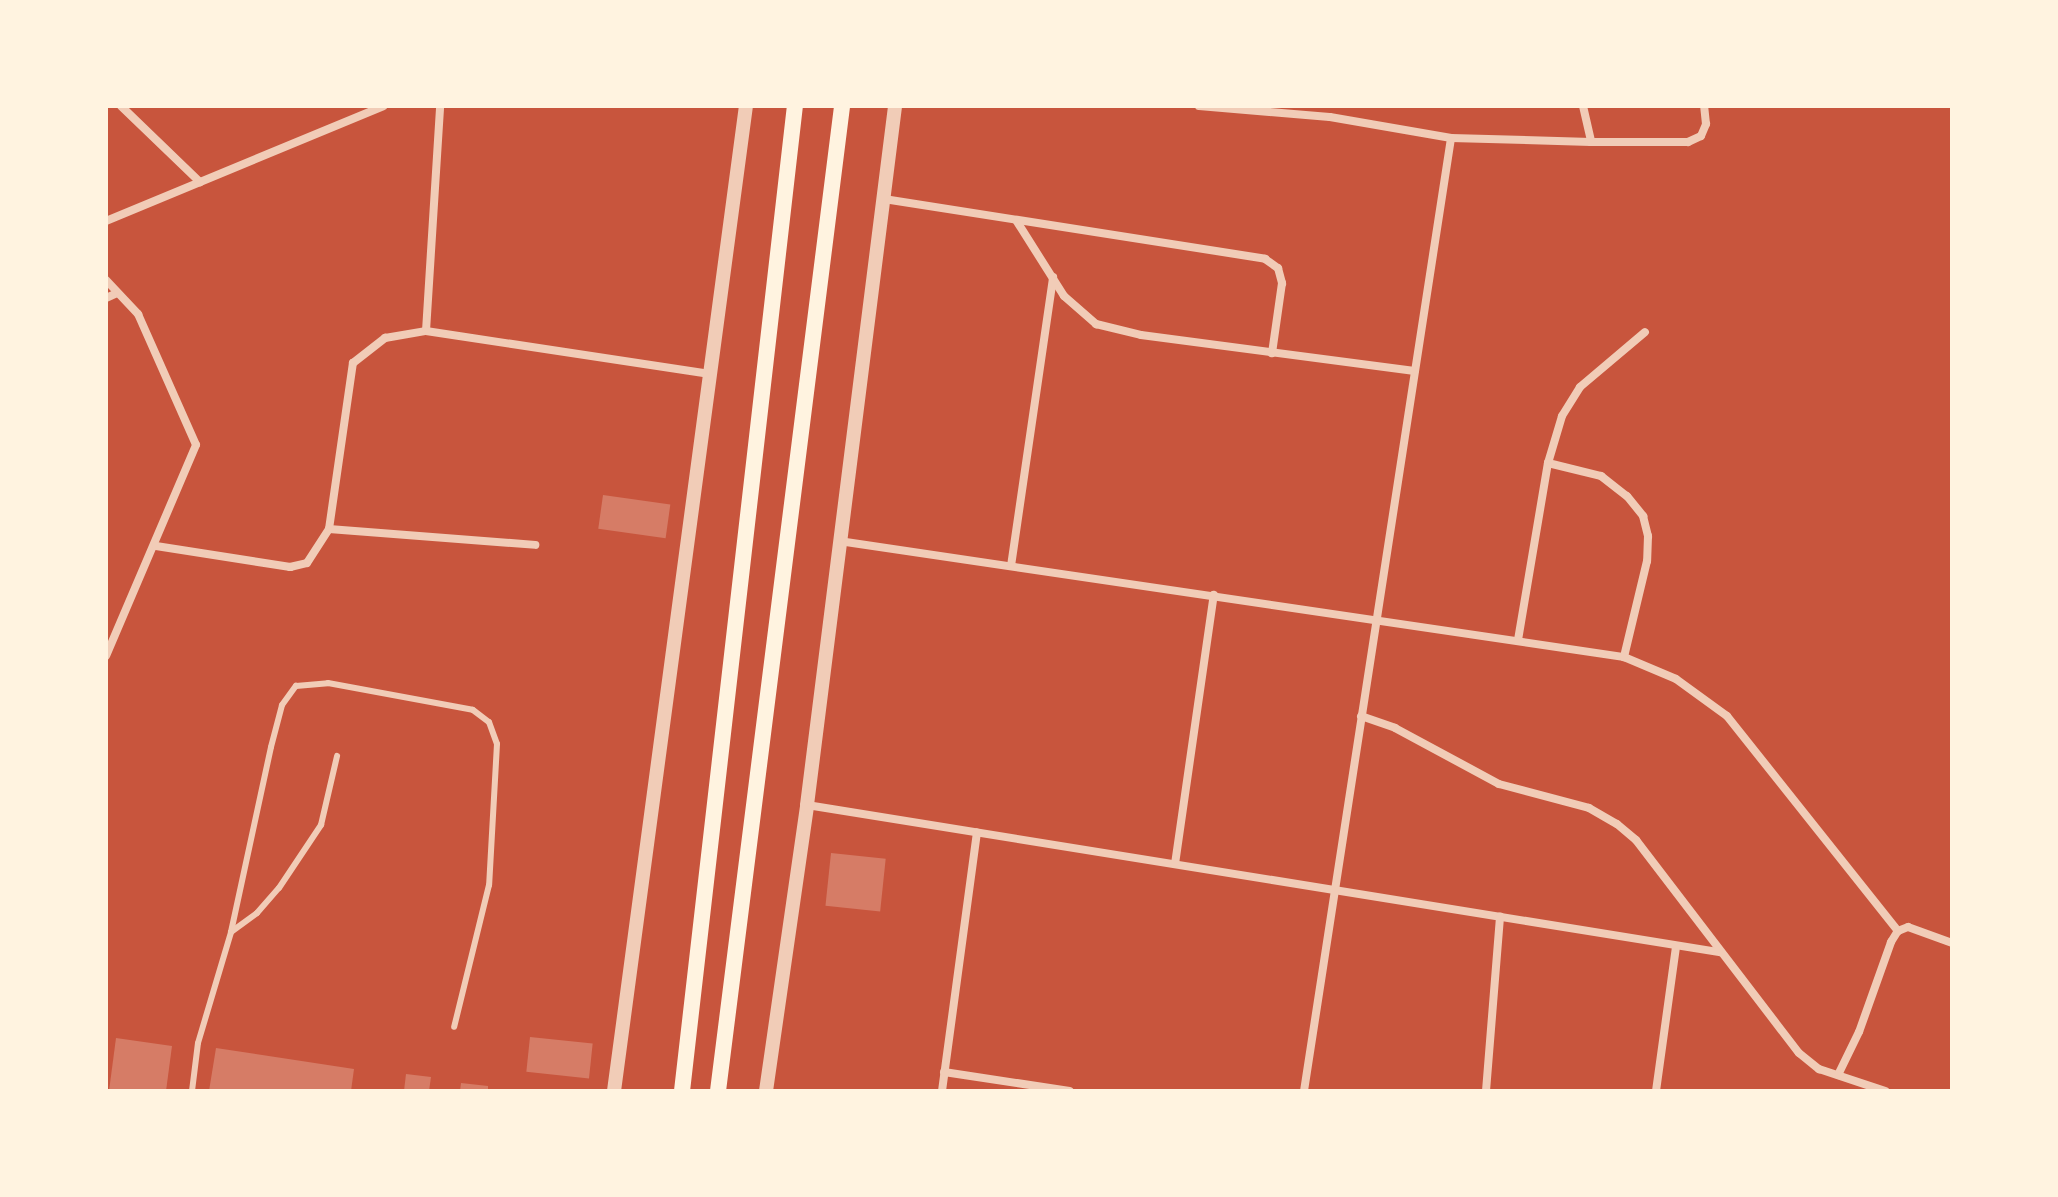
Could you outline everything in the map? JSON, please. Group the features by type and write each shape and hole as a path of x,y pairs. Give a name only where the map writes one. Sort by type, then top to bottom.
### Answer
{"main road":[{"path":"682,1091 795,106"},
{"path":"718,1091 842,106"}],"street":[{"path":"121,106 200,182"},
{"path":"106,221 383,106"},
{"path":"426,331 440,106"},
{"path":"614,1091 713,374 746,106"},
{"path":"766,1091 807,805 895,106"},
{"path":"1199,106 1330,117 1451,138 1591,142 1688,142 1701,136 1706,124 1704,106"},
{"path":"1583,106 1591,142"},
{"path":"1304,1091 1451,138"},
{"path":"884,199 1265,259 1278,268 1282,283 1272,353"},
{"path":"1016,220 1064,296 1096,324 1141,335 1415,371"},
{"path":"1011,566 1053,277"},
{"path":"106,280 138,314 196,445 156,546 106,656"},
{"path":"106,298 117,293"},
{"path":"156,546 290,567 307,563 329,529 353,363 385,338 426,331 713,374"},
{"path":"1518,640 1548,463 1562,416 1580,387 1645,332"},
{"path":"1548,463 1601,476 1627,496 1643,516 1648,536 1647,561 1624,657"},
{"path":"329,529 535,545"},
{"path":"839,541 1624,657 1676,679 1727,716 1898,931"},
{"path":"1175,864 1214,595"},
{"path":"1361,716 1395,728 1499,784 1589,808 1617,824 1636,840 1799,1053 1819,1069 1885,1091"},
{"path":"807,805 1719,952"},
{"path":"942,1091 977,832"},
{"path":"1486,1091 1500,917"},
{"path":"1838,1075 1859,1032 1891,942 1898,931 1908,927 1952,943"},
{"path":"1656,1091 1676,946"},
{"path":"944,1072 1070,1091"}],"lane":[{"path":"192,1091 198,1043 231,932 271,747 282,705 296,686 328,683 473,710 489,722 497,744 489,885 454,1027"},
{"path":"231,932 257,913 279,888 321,825 337,756"}],"building":[{"path":"603,495 670,504 666,538 598,529"},
{"path":"831,853 886,859 880,911 825,906"},
{"path":"530,1037 593,1044 589,1078 526,1072"},
{"path":"116,1038 172,1046 166,1091 109,1091"},
{"path":"216,1048 354,1069 351,1091 209,1091"},
{"path":"406,1074 431,1077 429,1091 404,1091"},
{"path":"461,1083 488,1086 488,1091 460,1091"}]}
